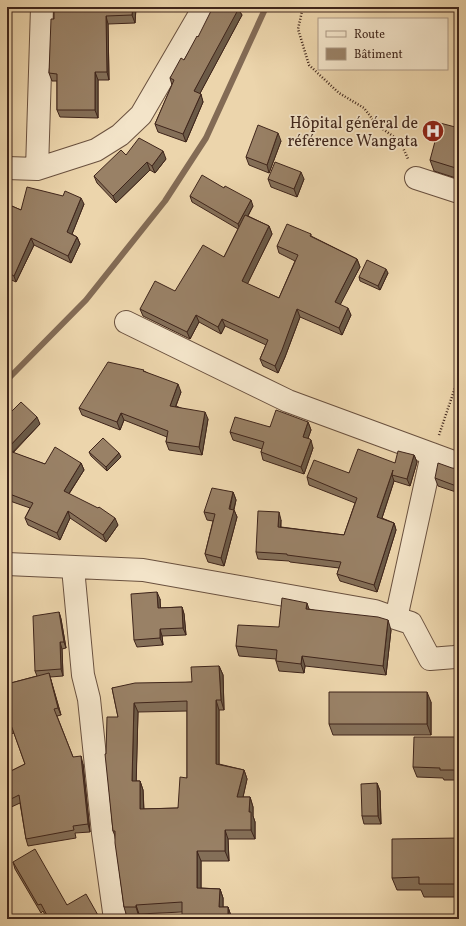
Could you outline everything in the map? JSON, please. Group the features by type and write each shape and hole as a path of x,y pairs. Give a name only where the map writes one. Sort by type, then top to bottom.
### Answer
{"street":[{"path":"37,169 42,7"},
{"path":"7,168 37,169 96,150 120,135 141,115 204,7"},
{"path":"416,178 459,192"},
{"path":"126,322 288,401 459,464"},
{"path":"392,617 396,614 432,454"},
{"path":"7,564 143,570 375,611 411,623 430,659 459,656"},
{"path":"73,568 83,675 89,699 103,833 115,919"}],"path":[{"path":"303,7 298,29 309,65 339,94 364,108 377,125 400,141 416,178"},
{"path":"432,454 459,376"}],"building":[{"path":"54,7 133,7 132,15 106,16 107,72 95,72 95,110 57,110 57,74 49,73 51,19 54,19"},
{"path":"213,7 239,8 194,91 201,94 183,134 155,124 174,80 170,78 181,58 184,60 197,36 198,37"},
{"path":"440,123 459,128 459,169 430,160"},
{"path":"258,125 278,133 267,165 246,157"},
{"path":"139,138 163,151 152,166 147,162 113,196 94,176 121,150 126,155"},
{"path":"275,162 301,172 294,189 268,179"},
{"path":"202,175 224,188 225,186 251,200 238,224 190,196"},
{"path":"27,187 63,196 65,191 81,198 67,232 77,237 68,256 31,238 14,276 7,272 7,204 21,210"},
{"path":"245,215 269,226 242,281 279,298 298,255 277,246 287,224 311,234 310,236 357,259 335,302 348,308 339,328 297,309 275,366 260,359 268,340 222,319 218,327 196,315 187,332 140,309 155,281 175,291 203,245 224,257"},
{"path":"367,260 386,269 378,286 359,277"},
{"path":"108,362 144,370 143,371 178,384 170,406 205,412 199,447 166,442 168,431 121,413 117,422 79,408"},
{"path":"21,402 37,417 7,449 7,416"},
{"path":"276,410 308,422 303,437 311,440 301,467 261,452 264,442 230,432 235,417 270,427"},
{"path":"103,438 119,453 106,467 89,452"},
{"path":"55,447 81,463 64,491 98,508 99,507 115,518 103,535 68,511 57,533 25,518 33,503 7,493 7,450 45,464"},
{"path":"358,449 395,463 398,451 414,455 407,479 392,475 393,470 377,517 394,523 374,585 337,574 341,562 287,554 256,552 258,511 279,512 278,527 344,535 357,498 307,477 314,460 349,473"},
{"path":"438,463 459,469 459,487 435,478"},
{"path":"212,488 233,492 229,509 234,510 221,558 205,554 215,514 204,512"},
{"path":"157,592 158,608 182,607 183,628 160,629 160,638 134,640 131,594"},
{"path":"282,598 307,603 306,609 378,617 388,620 383,666 302,656 301,664 276,661 277,650 236,646 238,625 279,627"},
{"path":"59,612 64,642 60,642 61,669 35,671 33,616"},
{"path":"219,666 221,700 216,700 216,764 244,770 237,797 250,797 249,812 251,812 251,830 225,830 225,851 197,851 197,888 220,889 219,907 228,907 228,919 182,919 182,902 124,907 115,843 115,831 113,831 105,754 107,717 118,717 112,688 135,683 192,682 191,667","holes":["187,701 187,778 180,777 178,808 140,809 140,781 132,781 134,703"]},
{"path":"49,673 58,708 54,709 73,757 81,756 88,824 73,826 74,830 26,839 19,795 7,801 7,773 25,764 11,725 7,727 7,684"},
{"path":"329,692 427,692 427,724 329,724"},
{"path":"414,737 459,737 459,776 458,770 413,767"},
{"path":"377,783 378,816 362,816 361,784"},
{"path":"459,838 459,884 419,884 419,877 392,878 392,839"},
{"path":"35,849 67,905 86,894 99,917 95,919 49,919 41,904 38,905 13,862"}],"waterway":[{"path":"7,380 86,300 165,201 206,138 266,7"}],"place":[{"name":"Hôpital général de référence Wangata","path":"433,131"}]}
